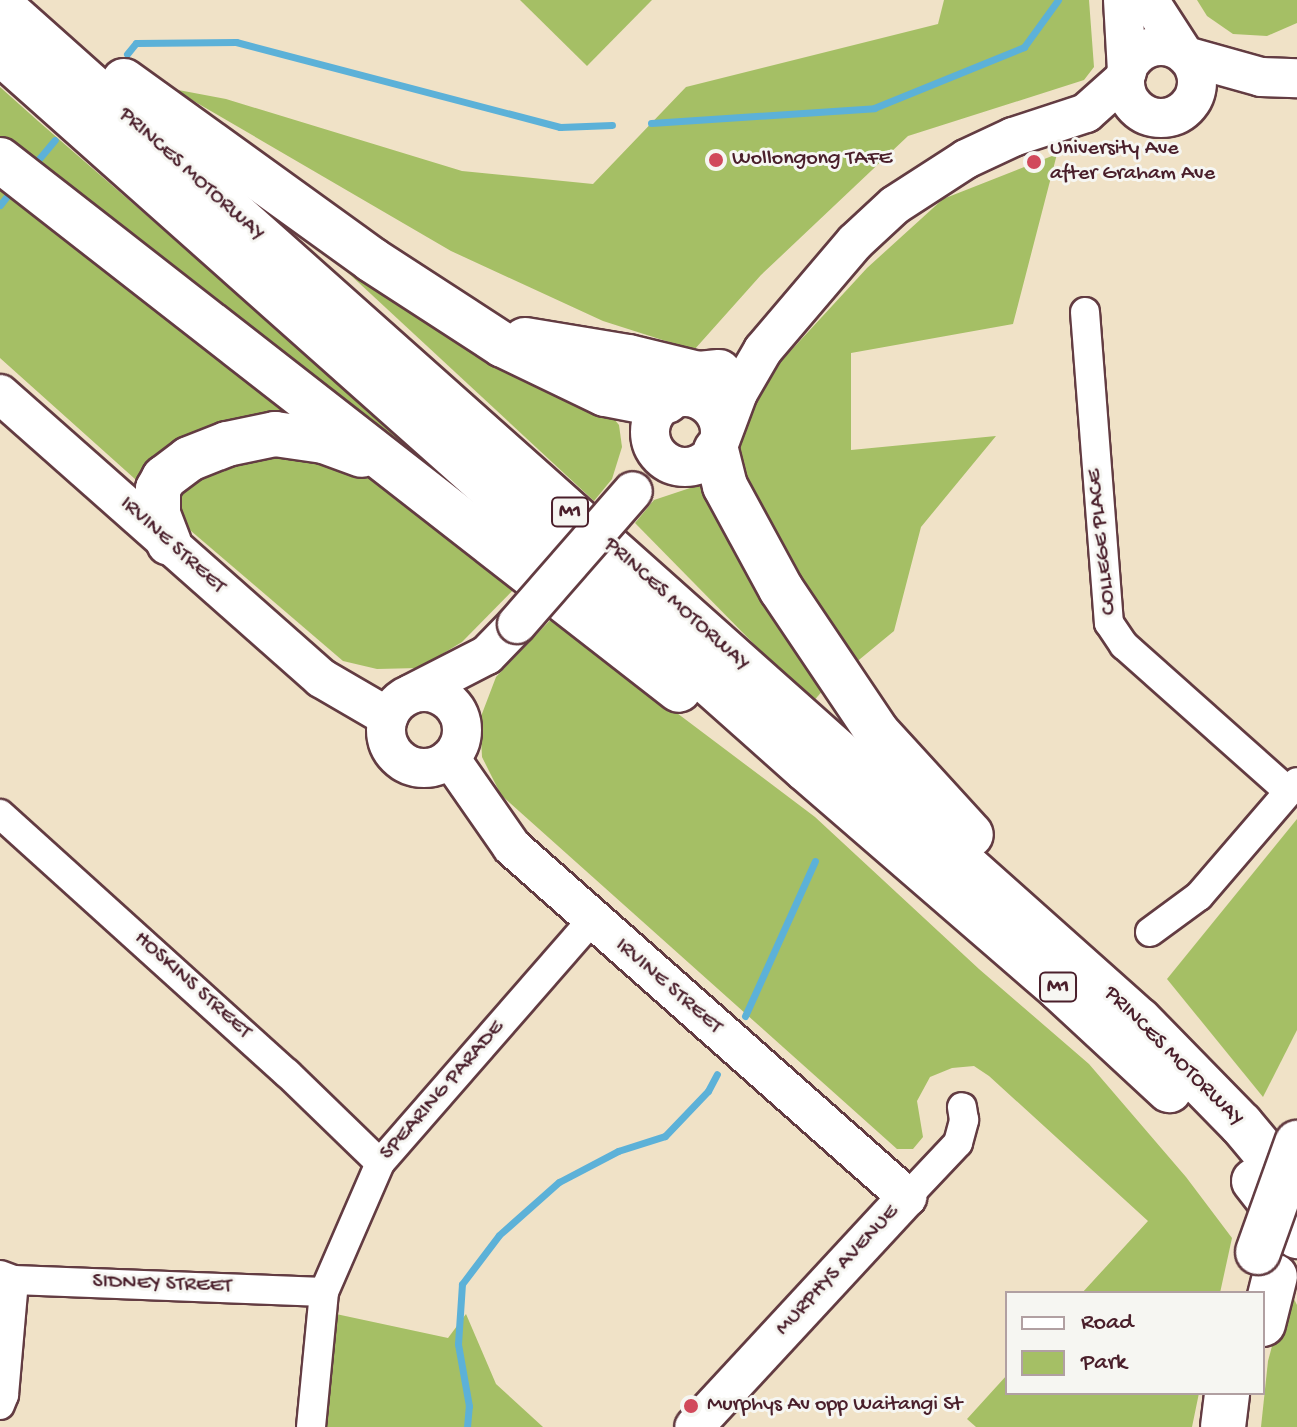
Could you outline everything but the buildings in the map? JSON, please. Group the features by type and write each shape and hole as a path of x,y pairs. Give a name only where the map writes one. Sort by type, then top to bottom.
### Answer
{"highway":[{"path":"24,0 168,113 372,260 439,303 521,355 605,394 646,402 665,410"},
{"name":"PRINCES MOTORWAY","path":"0,5 1139,1020 1241,1124 1282,1241"},
{"name":"PRINCES MOTORWAY","path":"0,52 806,769 1060,989 1174,1095 1282,1241"},
{"path":"0,160 709,714 806,769"},
{"path":"439,303 488,327 536,343 628,357 699,374 719,372"},
{"path":"169,543 156,501 164,478 189,459 227,444 253,436 297,436 348,449 397,470"},
{"path":"709,453 781,589 877,732 1139,1020"},
{"path":"1265,1315 1282,1241 1297,1143"},
{"path":"1223,1427 1227,1395"},
{"path":"1248,1427 1251,1395"}],"main road":[{"path":"1123,0 1126,91 1136,108 1147,115 1172,116 1188,106 1197,89 1195,70 1149,0"},
{"path":"507,635 459,672 399,706 387,740 398,759 419,768 440,764 455,742 472,687 507,635 633,491 658,475 709,453 750,369 787,318 855,242 914,191 998,143 1060,124 1096,107 1126,75 1132,60 1148,49 1167,46 1185,55 1285,78"},
{"path":"1060,124 1172,116 1228,89 1285,78"},
{"path":"633,491 665,410 787,318"},
{"name":"IRVINE STREET","path":"0,394 321,678 399,706 422,692 443,698 458,714 455,742 512,847 907,1197"},
{"path":"691,396 708,404 716,414 721,431 709,453 680,467 662,459 654,450 665,410 691,396"},
{"name":"MURPHYS AVENUE","path":"703,1424 907,1197"}],"street":[{"name":"COLLEGE PLACE","path":"1085,312 1109,623 1124,645 1293,786"},
{"path":"1150,932 1199,896 1293,786"},
{"name":"HOSKINS STREET","path":"0,814 287,1073 380,1163"},
{"name":"SPEARING PARADE","path":"311,1427 324,1292 380,1163 592,920"},
{"name":"MURPHYS AVENUE","path":"907,1197 958,1143 964,1120 962,1107"},
{"path":"0,1405 4,1395 7,1277"},
{"name":"SIDNEY STREET","path":"7,1277 324,1292"}],"green space":[{"path":"520,0 652,0 587,66"},
{"path":"944,0 1089,0 1094,67 1084,80 908,136 761,275 694,350 603,321 451,251 173,89 226,99 462,171 593,184 686,87 938,24"},
{"path":"1197,0 1297,0 1297,23 1267,36 1233,34 1207,16"},
{"path":"0,87 420,453 402,463 0,144"},
{"path":"1057,154 1013,324 851,353 851,450 996,436 921,527 894,631 854,664 744,491 735,453 750,395 867,268 943,199"},
{"path":"0,180 304,417 187,446 135,479 0,358"},
{"path":"331,257 610,414 619,425 622,447 612,479 594,501"},
{"path":"293,446 384,481 517,586 462,642 419,668 377,669 343,661 170,513 179,471"},
{"path":"708,482 824,689 812,703 635,523 654,500"},
{"path":"556,614 657,698 815,817 979,969 1089,1064 1186,1177 1232,1238 1220,1291 1084,1291 1148,1221 989,1076 974,1066 952,1068 930,1077 917,1101 923,1137 913,1149 897,1149 501,795 482,757 480,719 496,677"},
{"path":"1297,819 1297,1030 1263,1097 1167,979"},
{"path":"1288,1287 1297,1305 1297,1427 1261,1427 1268,1361"},
{"path":"336,1314 448,1338 466,1314 496,1384 543,1427 324,1427"},
{"path":"1005,1377 1005,1395 1199,1395 1192,1427 976,1427 967,1419"}],"waterway":[{"path":"651,123 874,108 1024,47 1058,0"},
{"path":"127,54 136,43 236,42 560,127 612,125"},
{"path":"38,160 55,140"},
{"path":"0,205 10,192"},
{"path":"745,1016 815,861"},
{"path":"467,1427 469,1406 458,1344 462,1284 499,1235 559,1182 618,1151 665,1136 708,1091 717,1074"}],"place":[{"name":"Wollongong TAFE","path":"716,160"},
{"name":"University Ave after Graham Ave","path":"1034,162"},
{"name":"Murphys Av opp Waitangi St","path":"691,1406"}]}
